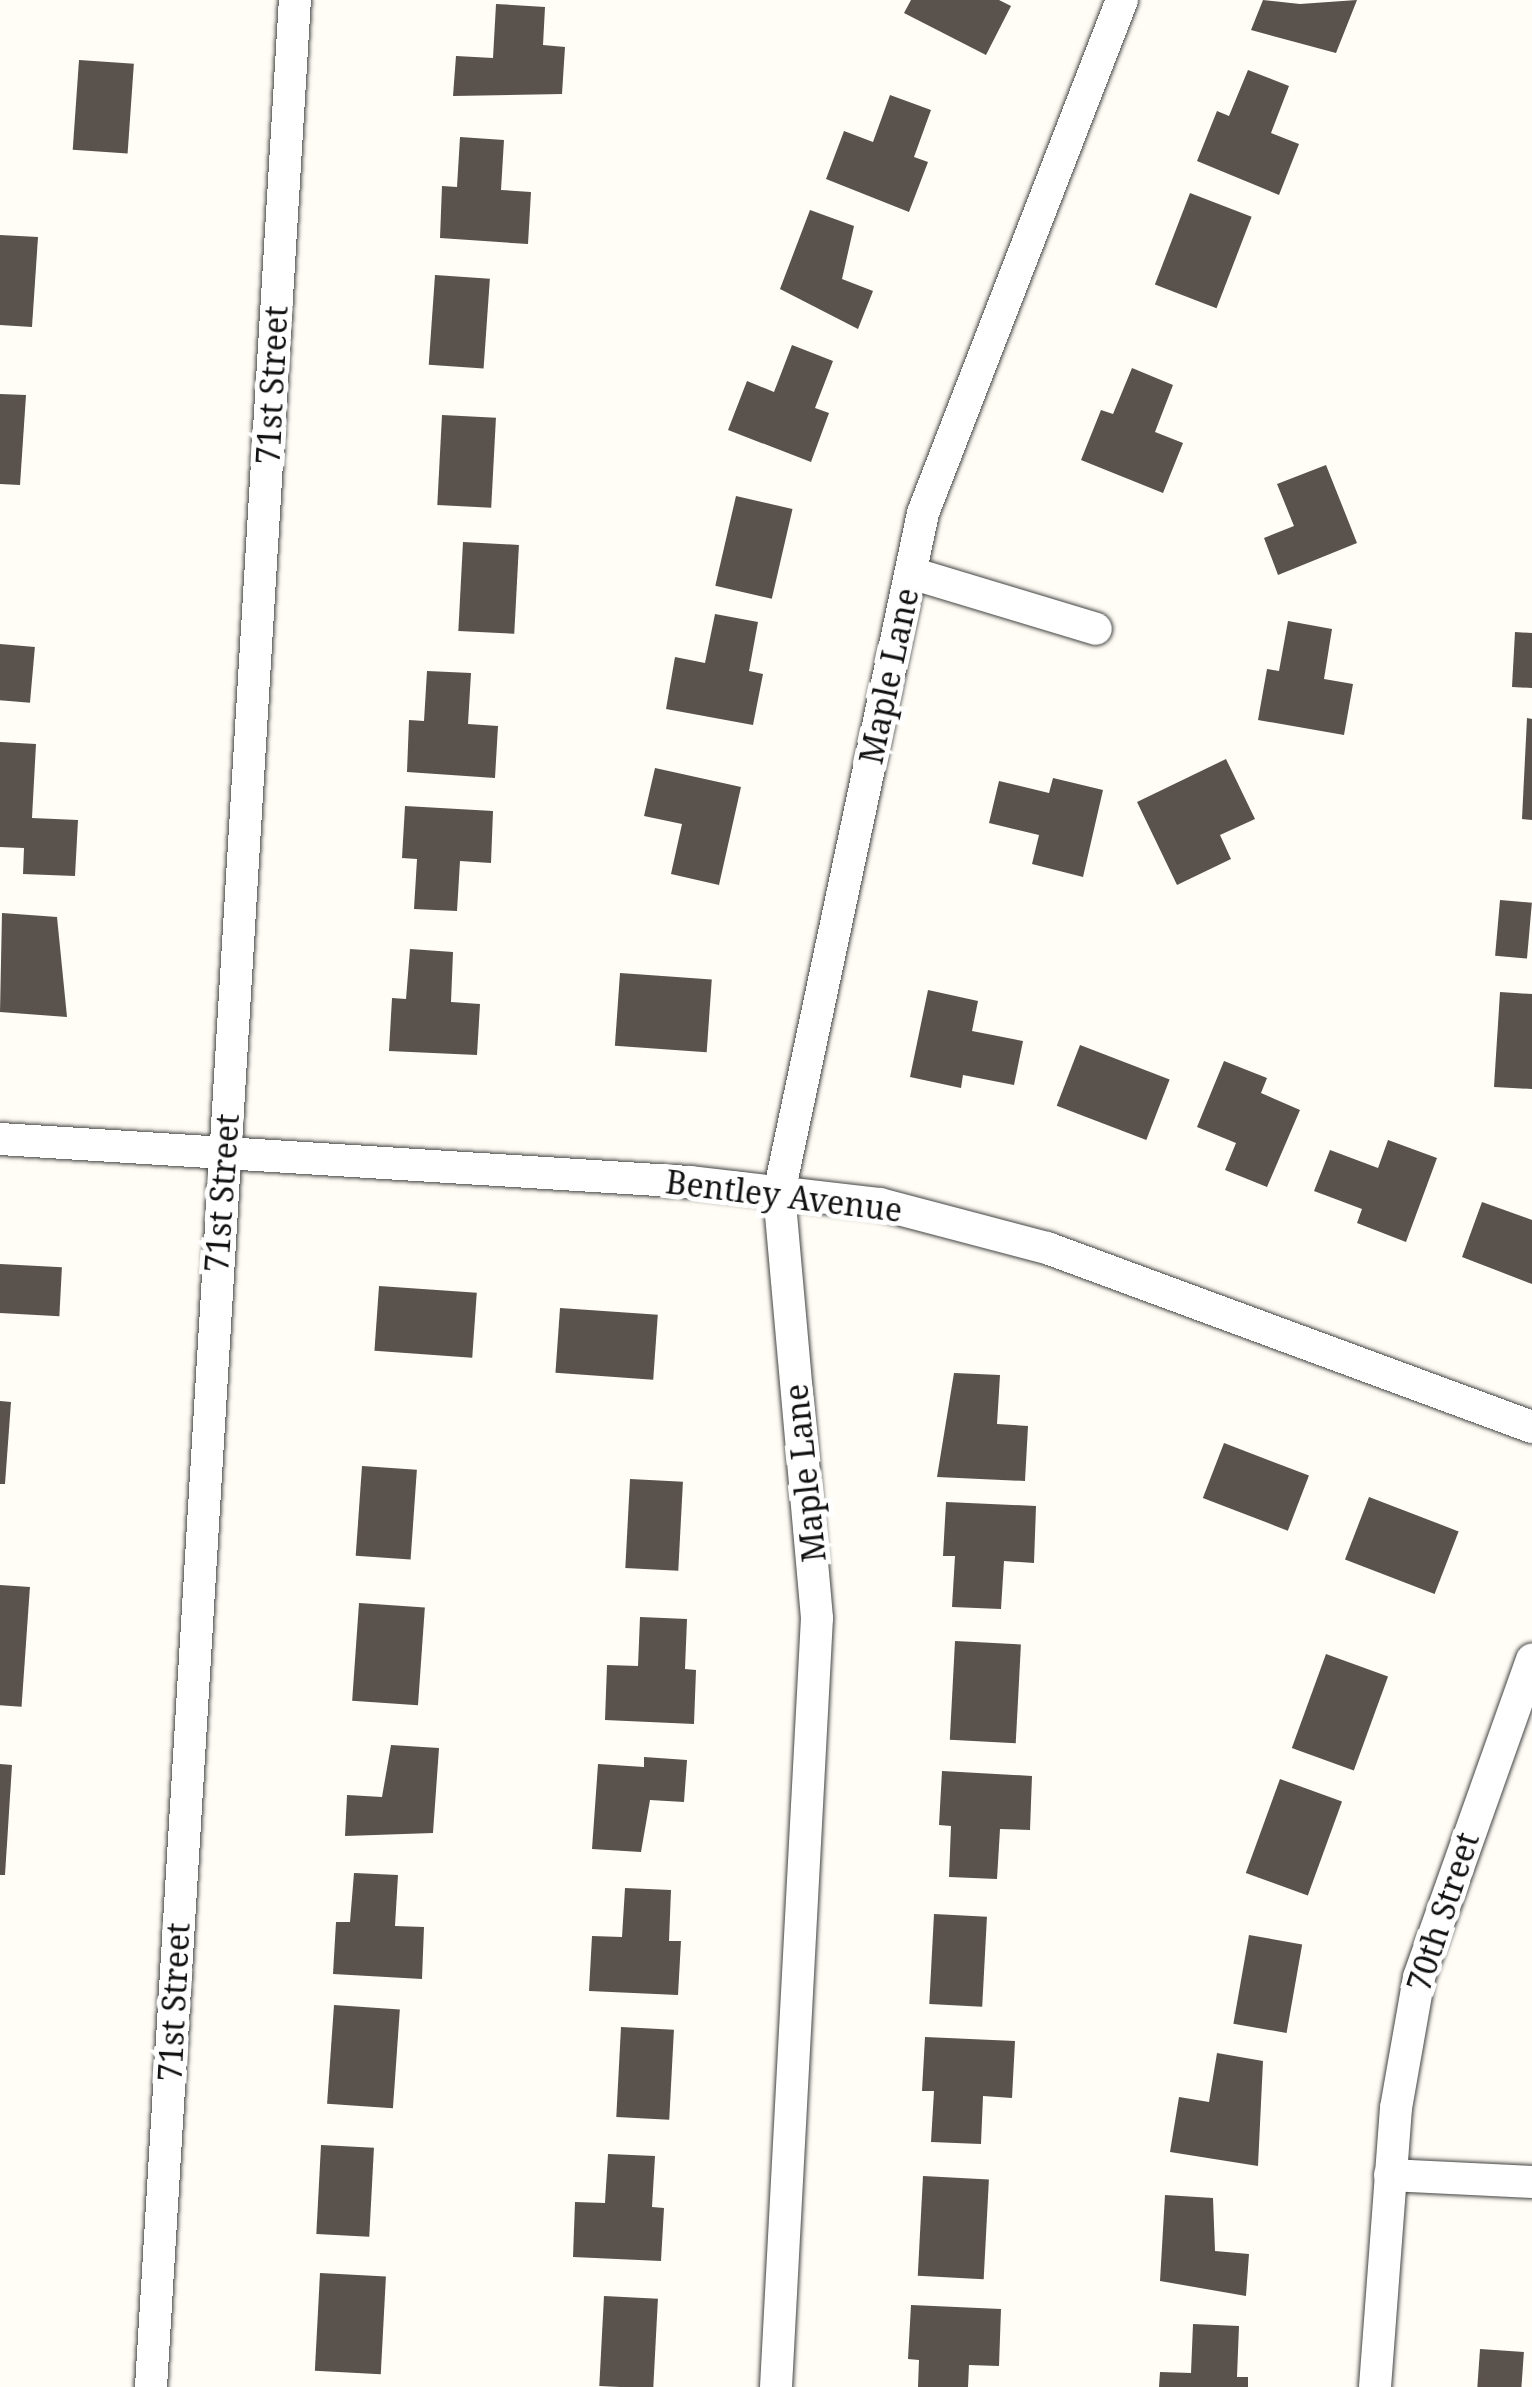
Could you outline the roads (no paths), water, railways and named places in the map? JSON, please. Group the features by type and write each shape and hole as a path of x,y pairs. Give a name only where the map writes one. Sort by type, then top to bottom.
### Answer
{"street":[{"name":"71st Street","path":"151,2387 295,0"},
{"name":"Maple Lane","path":"776,2387 817,1618 779,1193 923,513 1122,0"},
{"name":"Maple Lane","path":"911,572 1096,629"},
{"name":"Bentley Avenue","path":"0,1138 779,1193 880,1204 1047,1248 1532,1427"},
{"name":"70th Street","path":"1375,2387 1390,2174 1419,1977 1532,1659"},
{"path":"1390,2174 1532,2182"}]}
